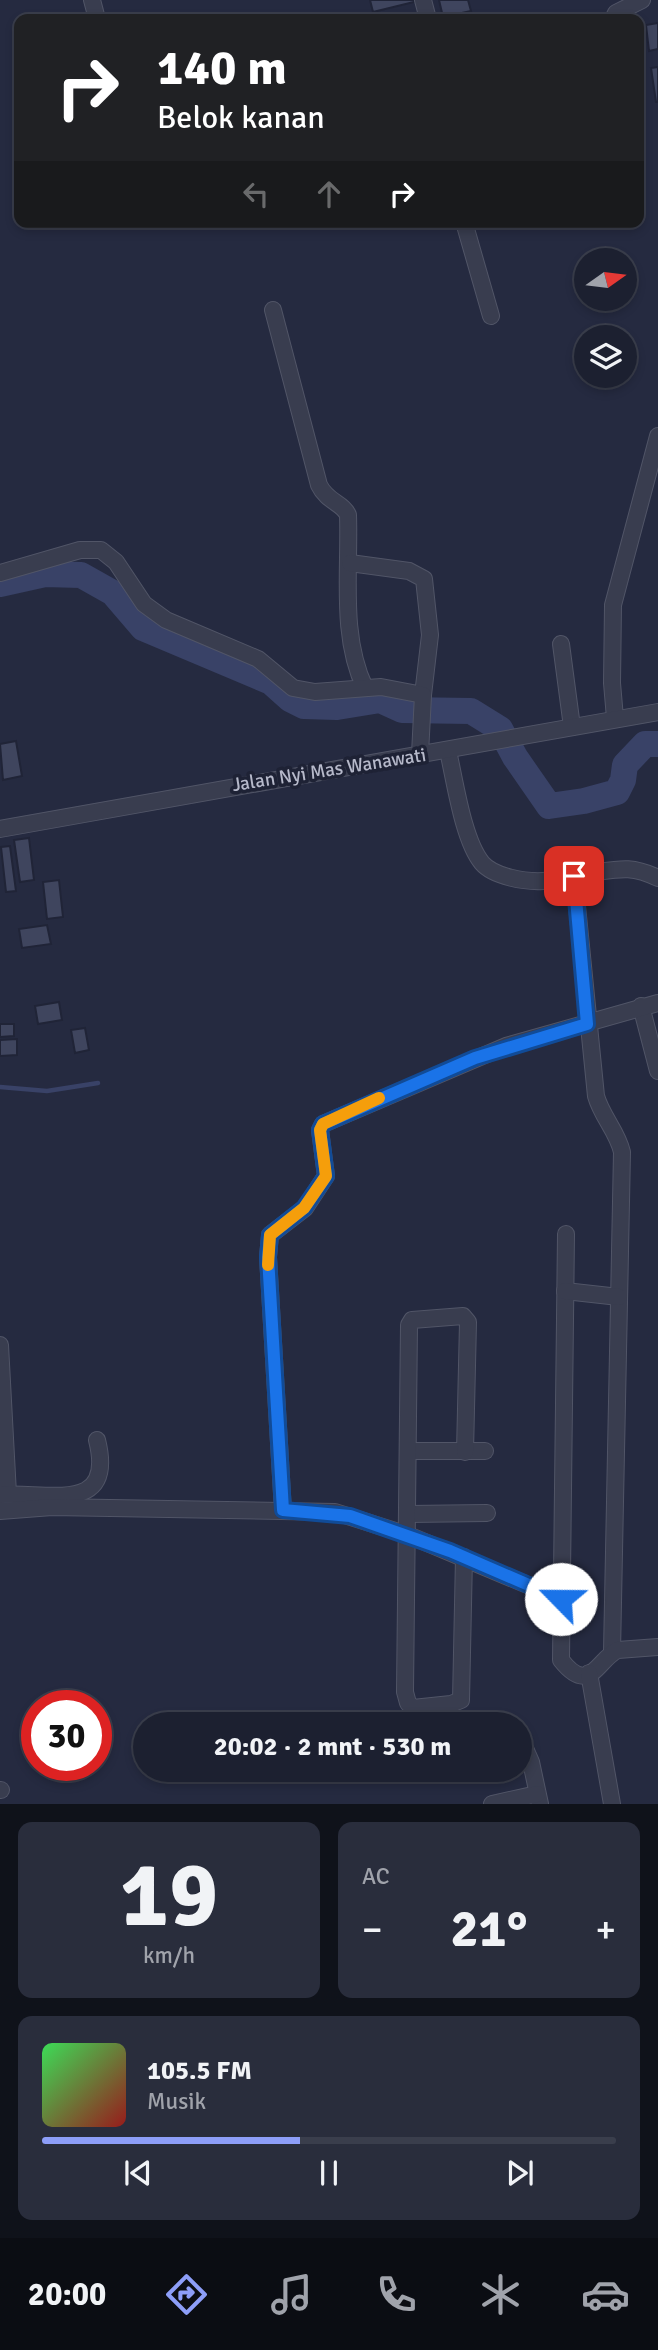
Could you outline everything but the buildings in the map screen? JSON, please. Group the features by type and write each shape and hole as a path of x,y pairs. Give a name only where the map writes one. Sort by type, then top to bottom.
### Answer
{"street":[{"path":"615,14 642,0"},
{"path":"466,228 491,316"},
{"path":"272,310 319,485 324,497 346,509 348,515 350,644 355,667 365,688"},
{"path":"615,718 612,683 613,605 658,436"},
{"path":"0,573 80,550 101,550 116,562 144,604 166,620 258,659 293,688 315,692 394,688 423,698"},
{"path":"350,563 409,571 424,579 430,635 420,754"},
{"path":"561,644 572,727"},
{"name":"Jalan Nyi Mas Wanawati","path":"0,828 658,712"},
{"path":"448,751 464,817 482,863 490,869 517,878 549,881 636,868 658,878"},
{"path":"566,1234 561,1660 568,1670 589,1674 597,1672 612,1652 622,1152 618,1135 600,1111 596,1096 574,876"},
{"path":"283,1510 268,1257 270,1235 304,1208 326,1176 320,1130 323,1124 475,1058 658,1003"},
{"path":"641,1006 658,1071"},
{"path":"565,1291 619,1297"},
{"path":"464,1557 461,1699 451,1704 413,1708 408,1703 405,1692 410,1323 415,1320 463,1316 468,1322 465,1452"},
{"path":"0,1345 4,1495 62,1496 85,1493 97,1481 103,1463 97,1440"},
{"path":"408,1451 485,1451"},
{"path":"0,1511 52,1507 335,1512 408,1535 561,1599"},
{"path":"409,1514 487,1514"},
{"path":"612,1652 627,1648 658,1647"},
{"path":"589,1674 612,1804"},
{"path":"492,1804 538,1799 532,1771"}],"waterway":[{"path":"0,584 45,574 81,575 113,593 143,628 271,682 290,699 304,706 337,707 380,700 402,710 471,711 500,729 515,757 549,806 584,801 617,792 623,780 625,765 645,744 658,744"},
{"path":"0,1087 47,1091 98,1083"}],"slow traffic":[{"path":"268,1265 270,1235 304,1208 326,1176 320,1130 323,1124 379,1098"}],"route":[{"path":"561,1599 450,1551 350,1516 335,1512 283,1510 268,1257 270,1235 304,1208 326,1176 320,1130 323,1124 413,1083 506,1046 587,1024 574,876"}]}
